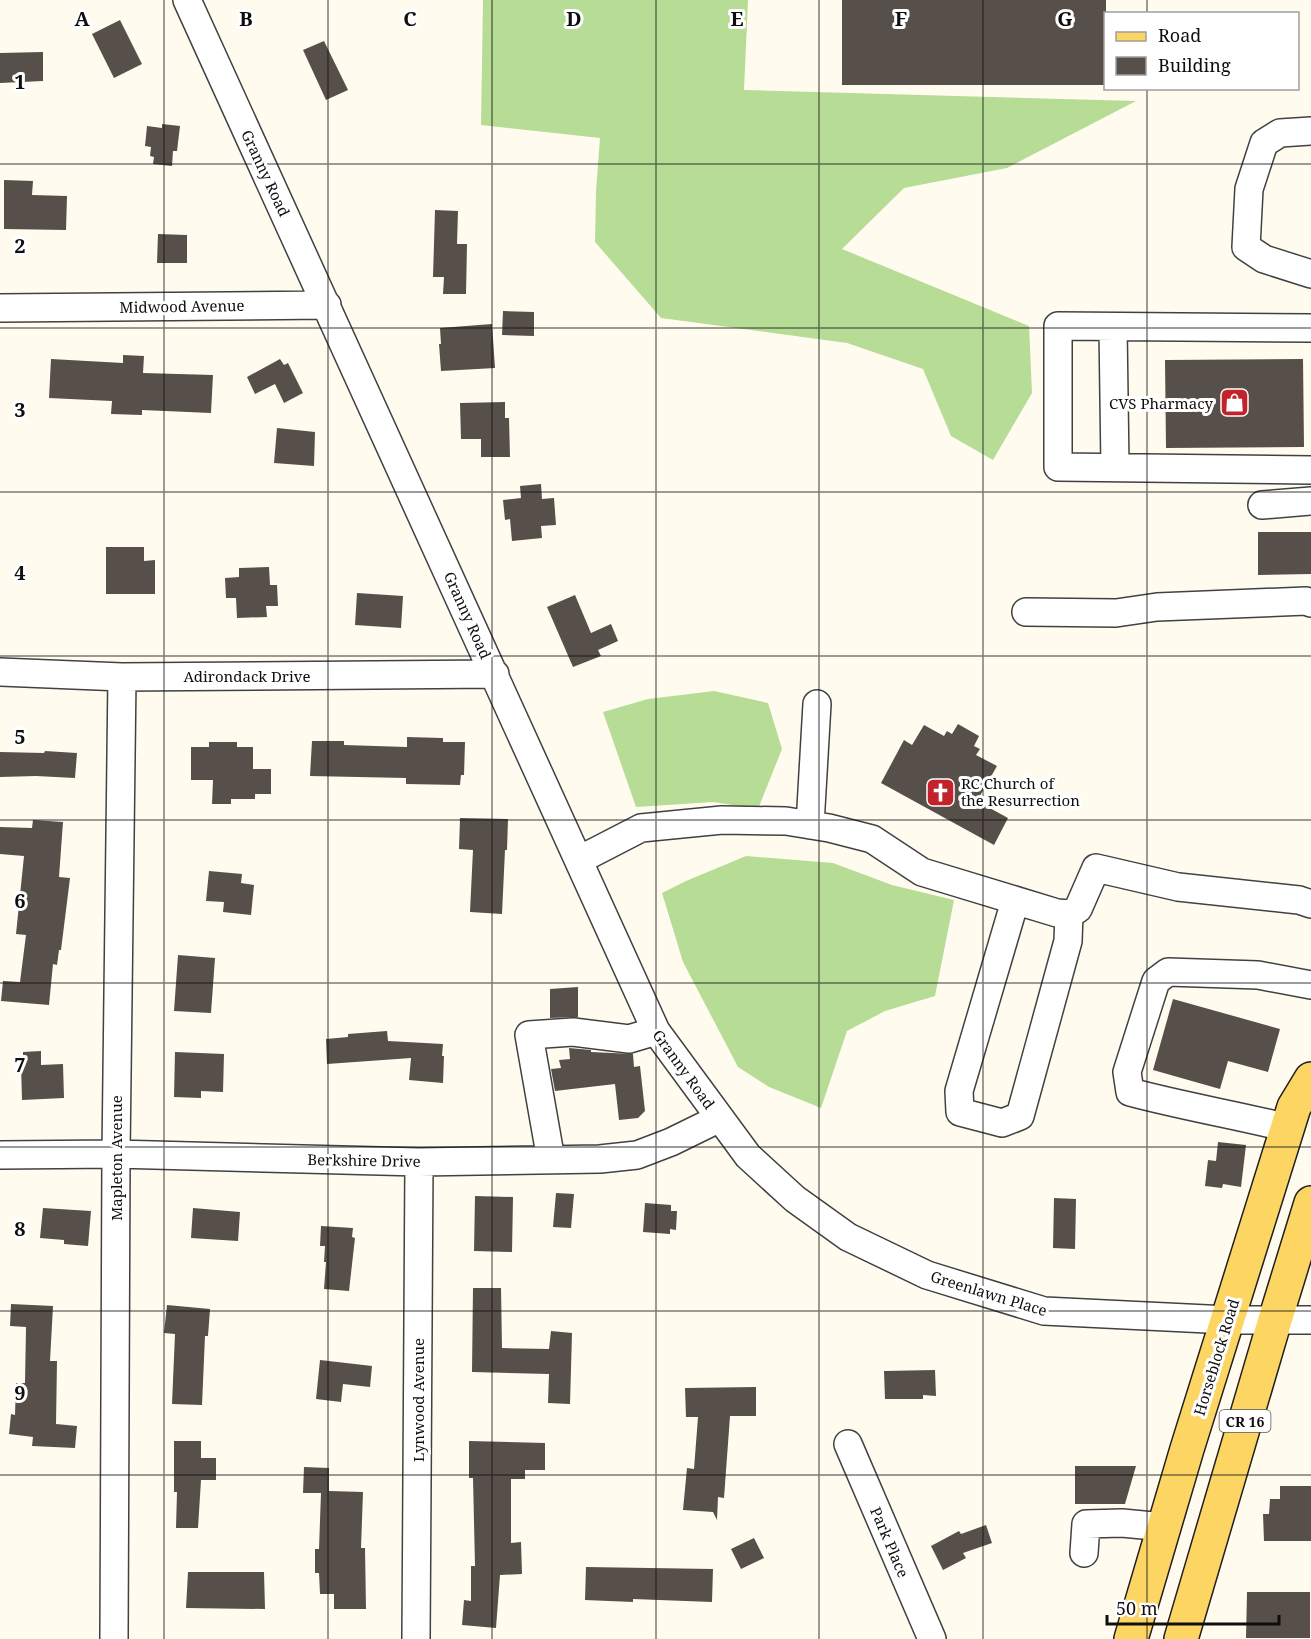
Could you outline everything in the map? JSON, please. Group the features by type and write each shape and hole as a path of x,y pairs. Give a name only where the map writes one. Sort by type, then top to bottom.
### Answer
{"main road":[{"name":"Horseblock Road","path":"1131,1639 1294,1107 1311,1079"},
{"name":"CR 16","path":"1181,1639 1311,1203"}],"street":[{"name":"Granny Road","path":"187,0 656,1031 748,1156 795,1199"},
{"path":"1311,131 1280,133 1264,143 1249,189 1246,247 1264,259 1311,274"},
{"name":"Midwood Avenue","path":"0,308 327,305"},
{"path":"1301,470 1058,467 1058,326 1311,328"},
{"path":"1113,327 1120,467"},
{"path":"1262,505 1311,501"},
{"path":"1026,612 1116,613 1156,607 1306,601 1311,603"},
{"name":"Adirondack Drive","path":"0,672 123,677 495,674"},
{"name":"Mapleton Avenue","path":"114,1639 116,1154 123,677"},
{"path":"810,825 817,704"},
{"path":"579,860 641,828 722,820 786,821 872,839 922,872 1016,901 1069,914 1078,909 1096,868 1178,887 1299,900 1311,904"},
{"path":"1016,901 960,1090 960,1112 1002,1123 1020,1116 1068,940 1069,914"},
{"path":"1288,1128 1130,1092 1127,1072 1156,981 1168,972 1258,975 1311,985"},
{"path":"551,1160 530,1035 573,1032 629,1039 656,1031"},
{"name":"Berkshire Drive","path":"0,1155 116,1154 420,1162 600,1159 637,1155 671,1142 720,1118"},
{"name":"Lynwood Avenue","path":"416,1639 420,1162"},
{"name":"Greenlawn Place","path":"795,1199 848,1237 927,1275 1044,1311 1228,1320 1311,1320"},
{"name":"Park Place","path":"848,1444 932,1639"},
{"path":"1084,1553 1086,1524 1122,1523 1164,1527"}],"green space":[{"path":"483,0 748,0 744,90 1136,101 1007,168 904,188 842,249 1029,326 1032,393 993,460 951,436 923,369 847,343 661,318 595,242 600,138 481,125"},
{"path":"714,691 768,703 782,749 758,809 713,802 636,807 603,712 648,699"},
{"path":"746,856 833,863 892,885 954,900 935,996 885,1011 847,1031 821,1108 769,1087 738,1067 683,962 662,893"}],"building":[{"path":"842,0 1106,0 1104,85 842,85"},
{"path":"120,20 142,64 114,78 92,34"},
{"path":"324,41 348,90 326,100 303,50"},
{"path":"43,52 43,81 0,83 0,53"},
{"path":"162,124 180,126 177,151 173,151 172,166 153,164 154,157 150,156 151,147 145,146 147,126 162,128"},
{"path":"4,180 33,181 32,195 67,196 66,230 4,229"},
{"path":"435,210 458,211 457,244 467,244 466,294 443,294 444,277 433,277"},
{"path":"158,234 187,235 187,263 157,263"},
{"path":"503,311 534,312 534,336 502,335"},
{"path":"492,324 495,368 441,371 440,328"},
{"path":"123,355 144,356 143,373 213,375 211,413 142,410 142,415 111,414 112,401 49,398 51,359 123,363"},
{"path":"280,359 284,365 288,363 303,393 284,403 275,384 255,394 247,377"},
{"name":"CVS Pharmacy","path":"1303,359 1304,447 1166,448 1165,360"},
{"path":"505,402 505,418 509,418 510,457 481,457 481,439 461,439 460,403"},
{"path":"277,428 315,432 314,466 274,463"},
{"path":"541,484 542,499 554,498 556,525 541,526 542,538 512,541 510,519 505,520 503,500 521,498 520,486"},
{"path":"1258,532 1311,532 1311,574 1258,575"},
{"path":"106,547 144,547 144,561 155,560 155,594 106,594"},
{"path":"269,567 270,585 277,585 278,606 266,606 267,617 237,618 236,598 226,598 225,578 239,577 239,568"},
{"path":"357,593 403,596 401,628 355,625"},
{"path":"575,595 591,633 611,624 618,641 598,650 601,656 573,667 547,607"},
{"name":"RC Church of the Resurrection","path":"958,724 979,736 974,746 980,749 976,755 997,766 977,801 1008,818 994,845 881,783 904,740 912,745 924,725 944,736 947,731 952,734"},
{"path":"407,737 443,738 443,742 465,742 464,775 461,775 460,785 406,784 406,778 310,776 312,741 344,741 344,745 407,747"},
{"path":"209,742 237,742 237,747 253,747 253,769 271,769 271,794 255,794 255,799 231,799 231,804 212,804 213,780 191,780 191,747 209,747"},
{"path":"45,751 77,753 75,778 0,777 0,752 44,753"},
{"path":"460,818 508,819 502,914 470,912 473,850 459,849"},
{"path":"33,820 63,822 59,877 70,878 61,950 59,950 57,965 53,964 49,1005 1,1001 3,981 20,982 26,935 16,934 24,856 0,854 0,827 32,828"},
{"path":"209,871 242,874 241,883 254,885 251,915 223,912 224,902 206,901"},
{"path":"178,955 215,958 211,1013 174,1011"},
{"path":"578,987 578,1017 550,1018 550,989"},
{"path":"1173,999 1280,1029 1268,1072 1228,1061 1220,1089 1153,1070"},
{"path":"387,1031 388,1041 443,1044 443,1083 409,1080 411,1058 327,1064 326,1039 348,1037 348,1034"},
{"path":"569,1048 591,1050 591,1052 633,1054 634,1067 640,1066 645,1111 638,1118 619,1120 615,1084 555,1091 551,1069 561,1068 559,1060 570,1059"},
{"path":"41,1051 41,1065 63,1064 64,1098 22,1100 23,1052"},
{"path":"175,1052 224,1054 223,1092 201,1091 201,1098 174,1097"},
{"path":"1218,1142 1246,1145 1241,1187 1223,1184 1222,1188 1205,1186 1208,1160 1216,1161"},
{"path":"556,1193 574,1194 571,1228 553,1227"},
{"path":"475,1196 513,1197 512,1252 474,1251"},
{"path":"1054,1198 1076,1199 1075,1249 1053,1248"},
{"path":"645,1203 671,1205 671,1211 677,1211 676,1230 670,1229 670,1234 643,1232"},
{"path":"43,1208 91,1211 88,1246 64,1244 64,1240 40,1238"},
{"path":"193,1208 240,1212 238,1241 191,1238"},
{"path":"321,1226 353,1228 352,1237 355,1238 349,1291 324,1289 326,1262 324,1262 325,1246 320,1246"},
{"path":"473,1288 501,1288 502,1348 549,1349 551,1331 572,1333 570,1404 548,1403 549,1374 472,1372"},
{"path":"11,1304 53,1306 50,1361 57,1361 56,1424 77,1426 75,1448 32,1446 33,1437 9,1434 11,1414 15,1415 16,1383 25,1383 26,1327 10,1326"},
{"path":"167,1305 210,1309 208,1336 205,1336 202,1405 172,1404 175,1334 164,1333"},
{"path":"320,1360 372,1366 370,1387 343,1384 341,1402 316,1399"},
{"path":"935,1370 936,1396 923,1395 923,1399 885,1399 884,1371"},
{"path":"756,1387 756,1416 730,1416 724,1498 718,1497 717,1520 713,1512 683,1510 687,1468 694,1469 698,1417 686,1417 685,1388"},
{"path":"174,1441 201,1441 201,1458 216,1458 216,1480 201,1480 198,1528 176,1528 177,1492 174,1492"},
{"path":"469,1441 545,1443 545,1470 525,1470 525,1479 511,1479 511,1543 521,1542 522,1574 500,1575 496,1628 462,1625 464,1600 471,1601 471,1566 475,1566 473,1478 469,1478"},
{"path":"1075,1466 1136,1466 1125,1504 1075,1504"},
{"path":"304,1467 329,1468 329,1491 363,1492 361,1548 365,1548 366,1609 334,1609 334,1594 320,1594 319,1573 315,1573 315,1549 319,1549 321,1493 303,1493"},
{"path":"1280,1486 1311,1486 1311,1541 1264,1541 1263,1514 1269,1514 1270,1499 1280,1499"},
{"path":"986,1525 992,1543 963,1553 966,1558 943,1570 931,1546 959,1531 961,1534"},
{"path":"754,1538 764,1558 741,1569 731,1549"},
{"path":"586,1567 713,1569 712,1602 585,1600"},
{"path":"188,1572 264,1572 265,1609 186,1608"},
{"path":"1247,1592 1310,1592 1310,1638 1246,1638"}],"place":[{"name":"CVS Pharmacy","path":"1234,403"},
{"name":"RC Church of the Resurrection","path":"940,792"}]}
